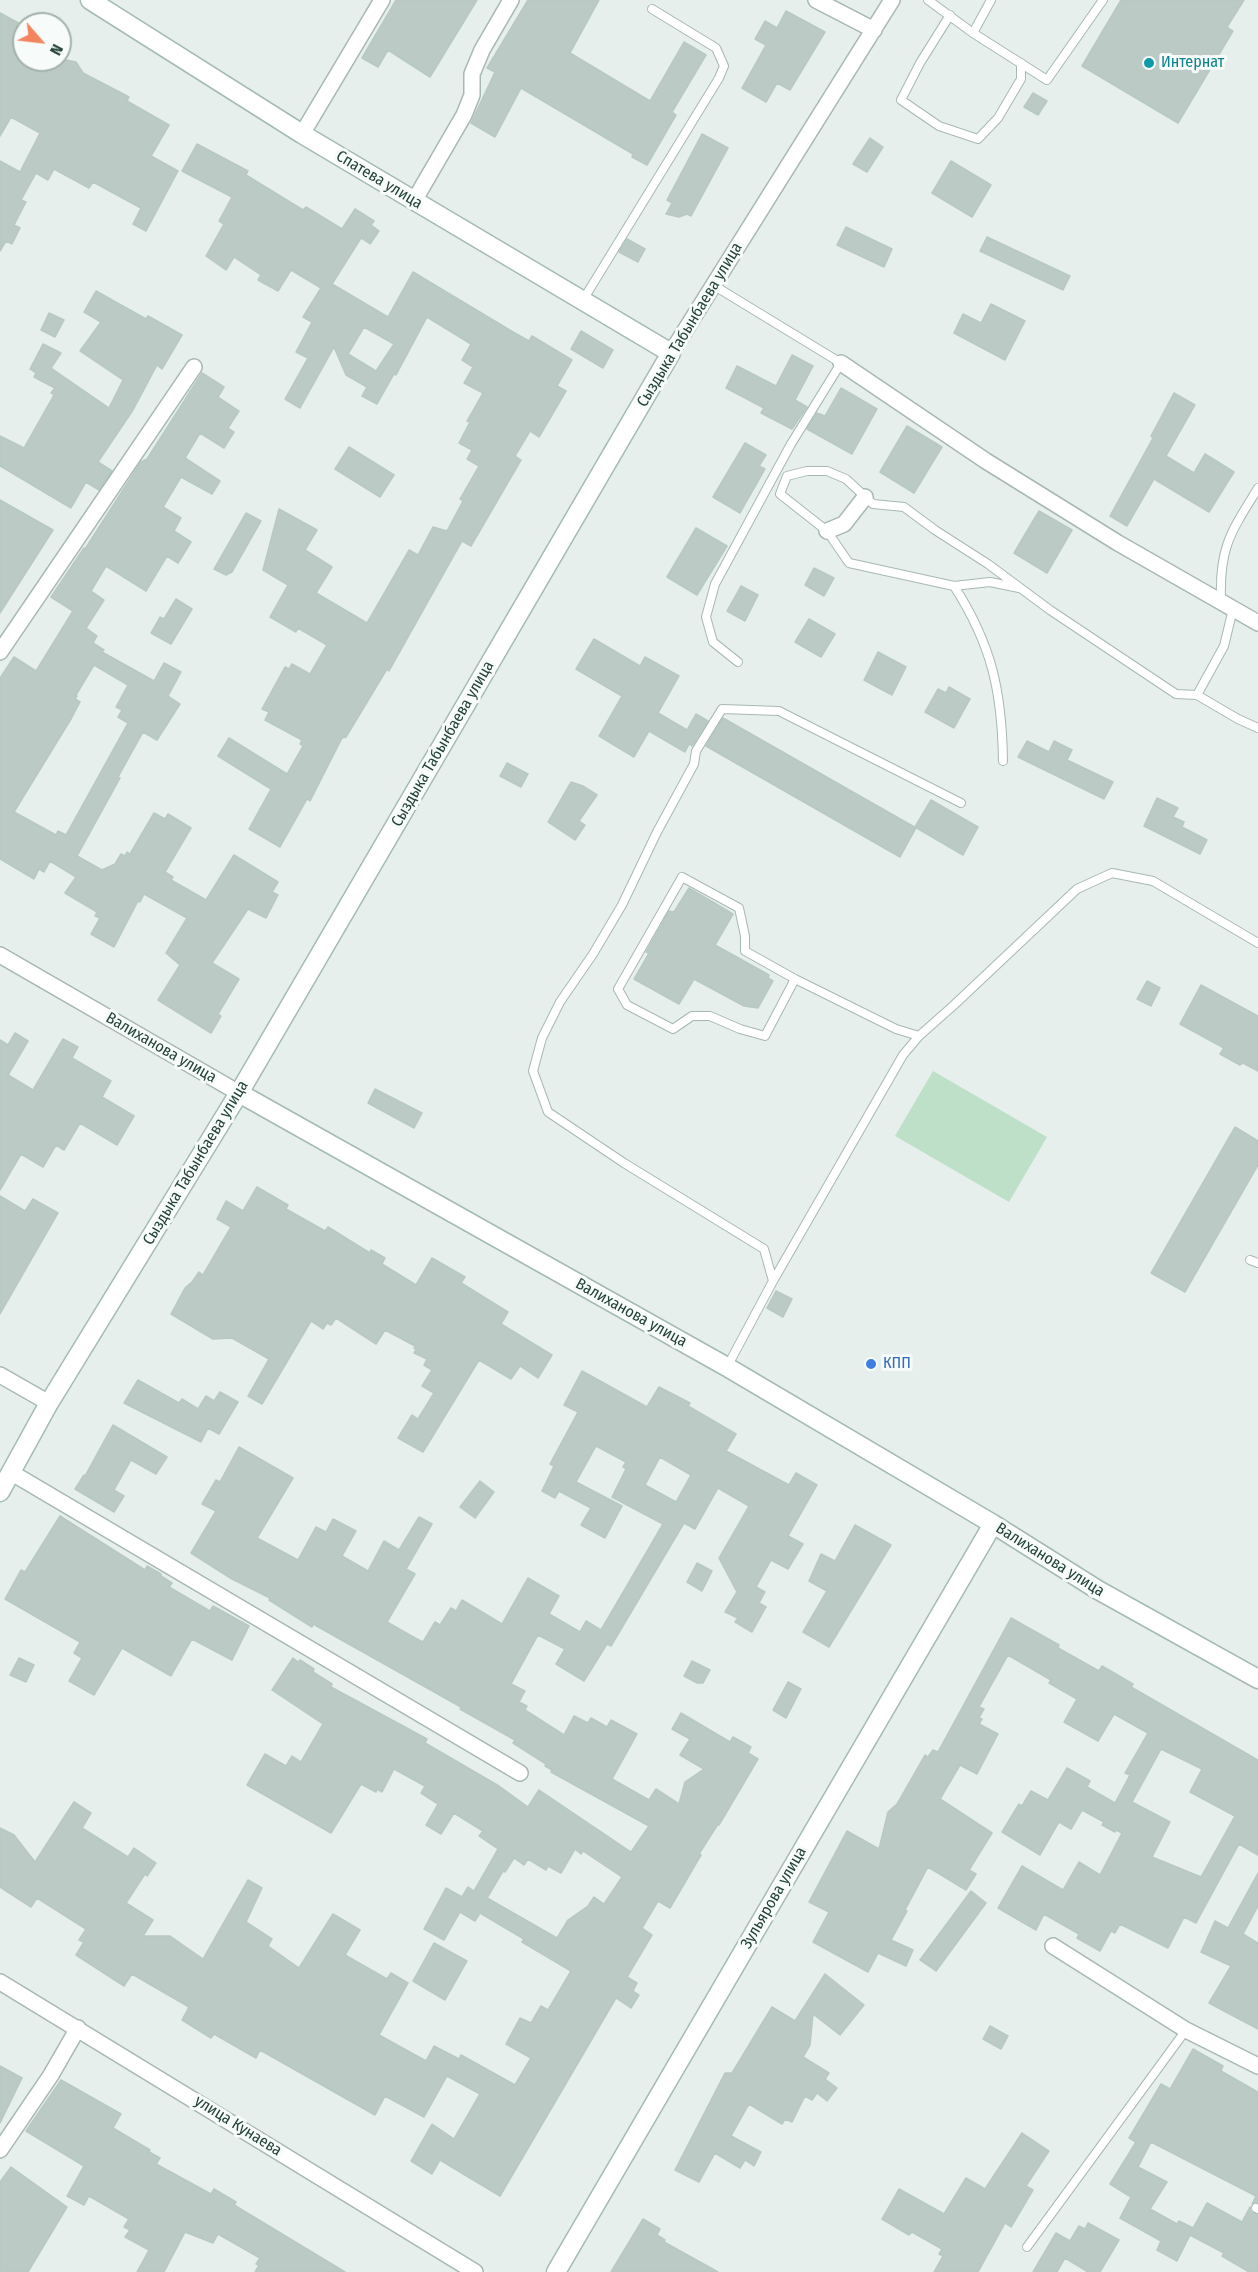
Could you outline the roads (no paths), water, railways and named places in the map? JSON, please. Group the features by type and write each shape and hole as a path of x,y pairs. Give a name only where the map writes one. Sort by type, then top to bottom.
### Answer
{"street":[{"name":"Спатева улица","path":"90,0 302,134 671,354"},
{"path":"302,134 382,0"},
{"path":"414,201 464,115 472,96 472,74 482,50 511,0"},
{"path":"816,0 874,30"},
{"name":"Сыздыка Табынбаева улица","path":"0,1492 49,1403 239,1093 671,354 892,0"},
{"path":"841,363 986,461 1118,543 1258,623"},
{"path":"0,652 194,367"},
{"path":"827,531 844,524 865,497"},
{"name":"Валиханова улица","path":"0,955 239,1093 727,1367 993,1524 1098,1590 1258,1679"},
{"path":"0,1375 49,1403"},
{"path":"12,1473 520,1773"},
{"name":"Зульярова улица","path":"556,2272 993,1524"},
{"path":"1053,1946 1186,2030 1258,2066"},
{"name":"улица Кунаева","path":"0,1982 476,2272"},
{"path":"0,2150 51,2075 78,2028"}],"lane":[{"path":"928,0 973,33 1047,80 1103,0"},
{"path":"973,33 991,0"},
{"path":"582,301 719,78 724,66 716,48 652,9"},
{"path":"950,15 920,63 901,100 939,126 978,139 998,118 1021,79 1021,63"},
{"path":"713,285 841,363 791,444 715,584 706,617 713,642 738,662"},
{"path":"774,476 787,476 807,471 827,471 846,480 873,504 904,507 1176,694 1197,695 1258,728"},
{"path":"780,494 787,476"},
{"path":"767,488 780,494 827,531 849,563 954,586 990,582 1019,588"},
{"path":"1197,695 1224,646 1227,605 1223,553 1232,531 1258,488"},
{"path":"954,586 972,613 988,653 1002,718 1002,761"},
{"path":"773,1281 764,1249 624,1163 548,1112 533,1071 542,1038 560,1002 593,954 622,905 657,832 694,764 696,751 722,709 779,711 961,803"},
{"path":"727,1367 773,1281 903,1055 919,1036 1077,889 1112,873 1153,881 1258,943"},
{"path":"795,979 765,1036 740,1029 710,1016 692,1016 673,1029 627,1005 618,989 682,877 739,908 745,936 745,951 795,979 896,1029 919,1036"},
{"path":"1027,2247 1186,2030"}],"place":[{"name":"Интернат","path":"1149,63"},
{"name":"КПП","path":"871,1364"}]}
